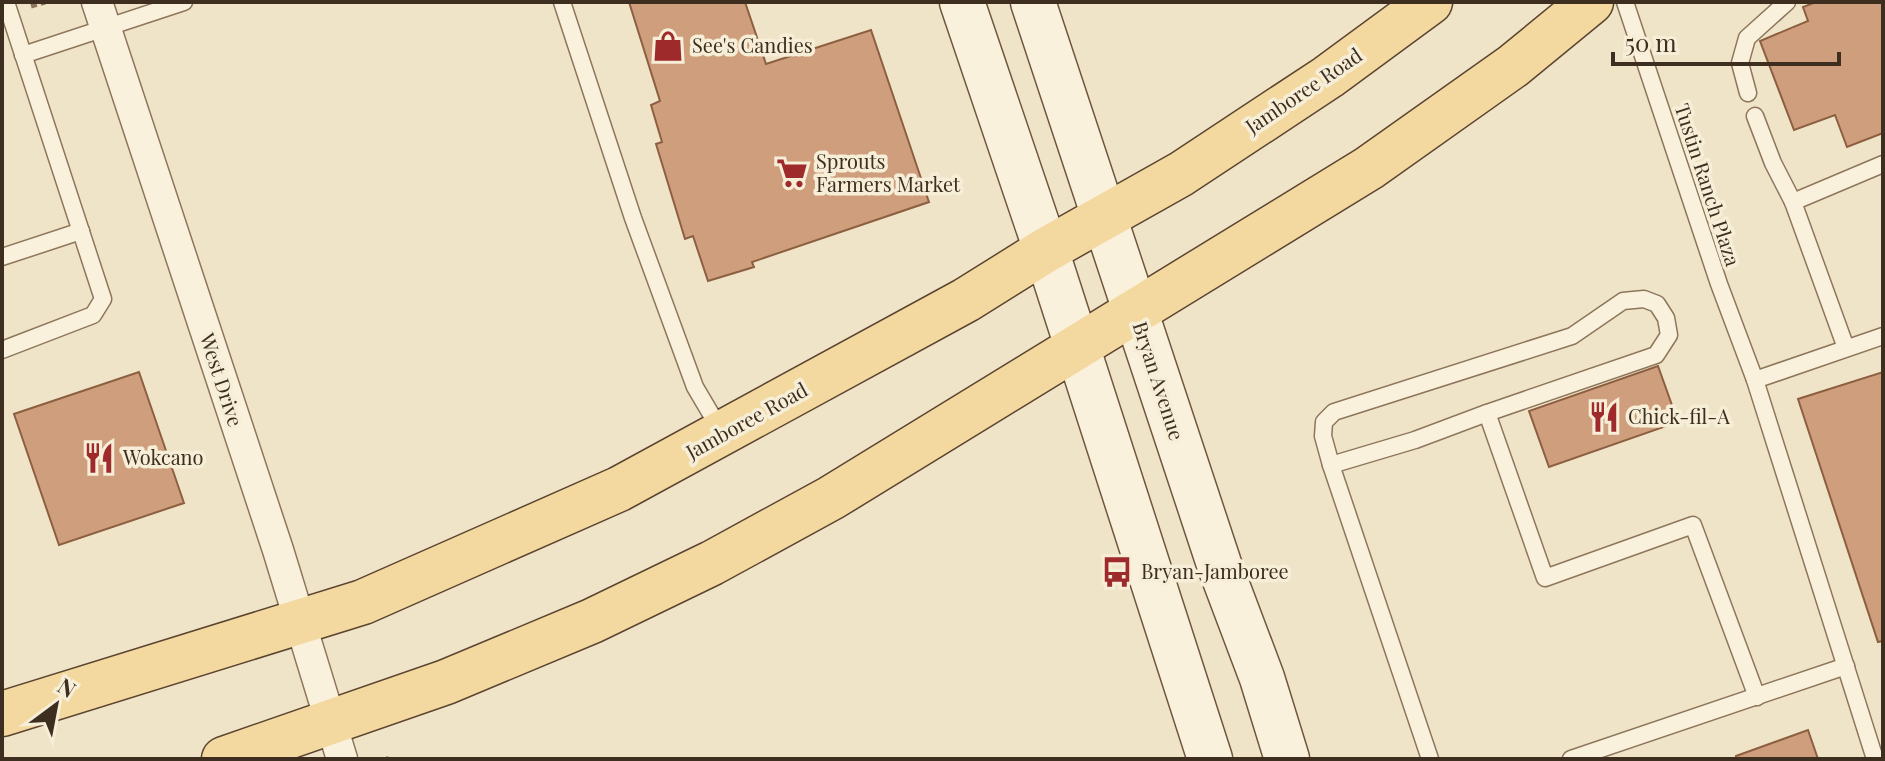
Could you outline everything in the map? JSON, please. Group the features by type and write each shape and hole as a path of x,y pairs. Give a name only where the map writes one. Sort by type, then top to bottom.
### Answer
{"main road":[{"path":"962,2 1046,250 1210,759"},
{"name":"Bryan Avenue","path":"1033,2 1219,564 1262,678 1287,759"},
{"name":"Jamboree Road","path":"2,714 363,602 619,489 966,300 1046,250 1181,174 1328,77 1430,2"},
{"path":"224,759 336,741 446,682 592,621 712,563 831,498 1369,168 1513,66 1591,2"}],"street":[{"name":"West Drive","path":"101,15 278,550 336,741"}],"lane":[{"path":"2,350 93,315 103,299 6,2"},
{"path":"23,55 101,15 184,2"},
{"path":"562,2 633,218 695,387 723,434"},
{"name":"Tustin Ranch Plaza","path":"1625,2 1719,284 1755,380 1875,759"},
{"path":"1748,93 1740,63 1747,38 1787,2"},
{"path":"1755,116 1773,163 1793,202 1846,348"},
{"path":"1793,202 1883,164"},
{"path":"2,257 81,231"},
{"path":"1331,465 1415,440 1656,355 1669,335 1666,318 1657,304 1644,299 1623,301 1572,336 1334,412 1324,422 1323,436 1331,465 1430,759"},
{"path":"1755,380 1883,336"},
{"path":"1487,413 1545,578 1693,525 1757,697"},
{"path":"1571,759 1846,666"},
{"path":"1866,730 1883,724"}],"path":[{"path":"27,7 45,2"}],"building":[{"name":"Sprouts Farmers Market","path":"629,2 745,2 766,64 871,30 929,202 752,262 754,267 708,281 693,236 685,239 656,144 662,142 651,105 660,101"},
{"path":"1816,2 1883,2 1883,133 1847,147 1835,115 1794,130 1760,41 1808,21 1803,7"},
{"name":"Chick-fil-A","path":"1658,366 1678,422 1549,467 1529,411"},
{"name":"Wokcano","path":"139,372 184,503 59,545 14,414"},
{"path":"1883,372 1883,641 1878,642 1798,399"},
{"path":"1808,730 1818,759 1736,759 1736,756"}],"place":[{"name":"See's Candies","path":"668,46"},
{"name":"Sprouts Farmers Market","path":"792,173"},
{"name":"Chick-fil-A","path":"1604,417"},
{"name":"Wokcano","path":"99,458"},
{"name":"Bryan-Jamboree","path":"1117,572"}]}
